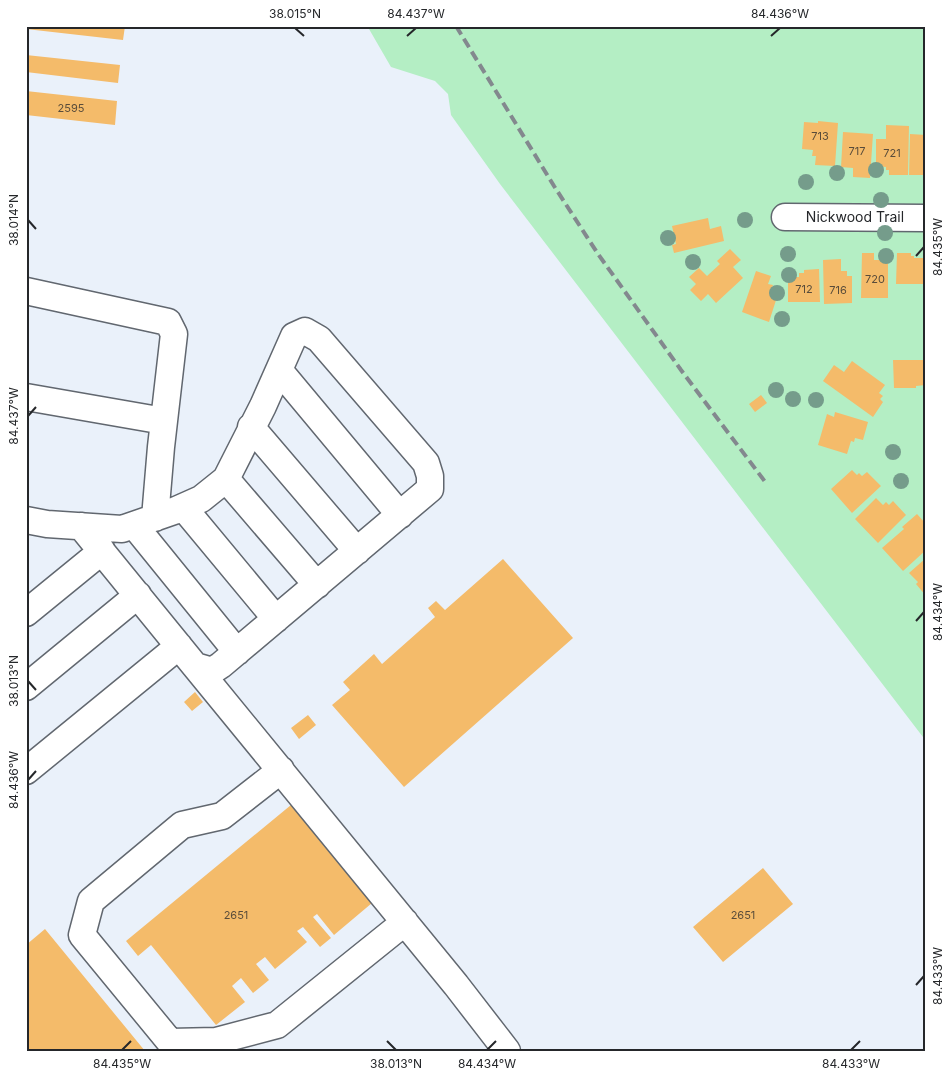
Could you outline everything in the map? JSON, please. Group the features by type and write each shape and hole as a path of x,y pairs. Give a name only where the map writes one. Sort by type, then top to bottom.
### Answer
{"street":[{"name":"Nickwood Trail","path":"785,217 926,218"},
{"path":"26,291 168,322 174,334 164,421 144,521 237,652"},
{"path":"26,520 47,524 122,529 201,499 226,479 294,336 305,331 319,339 426,463 430,476 430,489 212,672 196,666"},
{"path":"279,370 400,515"},
{"path":"26,398 164,421"},
{"path":"251,427 357,551"},
{"path":"226,479 317,585"},
{"path":"183,507 276,619"},
{"path":"81,526 405,922 507,1051"},
{"path":"26,613 102,551"},
{"path":"26,687 138,595"},
{"path":"26,771 179,646"},
{"path":"281,770 222,816 182,825 91,901 82,935 170,1042 216,1040 277,1025 405,922"}],"green space":[{"path":"370,26 926,26 926,741 500,184 451,115 448,94 435,81 391,67 369,29"}],"building":[{"path":"26,26 125,26 123,40 26,29"},
{"path":"26,55 120,65 118,83 26,72"},
{"path":"26,91 117,101 115,125 26,115"},
{"path":"818,121 838,123 835,166 815,165 816,156 812,156 813,150 802,149 804,122 818,123"},
{"path":"886,125 909,126 908,175 889,175 889,170 886,170 886,167 876,166 876,139 886,139"},
{"path":"843,132 873,134 870,178 853,177 853,168 841,167"},
{"path":"910,134 926,135 926,175 909,175"},
{"path":"708,218 710,229 721,226 724,241 674,253 672,245 676,244 672,226"},
{"path":"730,249 741,260 733,267 743,278 716,303 708,294 701,301 690,290 696,284 689,277 699,268 707,276 720,264 717,261"},
{"path":"862,253 874,253 874,260 888,260 888,298 861,298"},
{"path":"897,253 911,253 911,256 914,256 914,258 926,258 926,284 896,284"},
{"path":"841,259 841,271 847,271 847,276 852,276 852,303 824,304 823,260"},
{"path":"819,269 820,302 788,302 788,277 799,277 799,273 804,273 804,270"},
{"path":"756,271 771,276 768,284 773,285 770,294 777,297 769,322 742,312"},
{"path":"893,360 926,360 926,385 916,386 916,388 894,388"},
{"path":"852,361 885,385 879,393 883,396 880,399 883,402 873,417 823,381 834,365 844,372"},
{"path":"761,395 767,403 755,412 749,404"},
{"path":"835,412 868,422 863,440 855,438 854,442 851,441 847,454 818,445 827,414 834,417"},
{"path":"852,470 857,475 859,473 862,476 867,472 881,486 852,513 831,489"},
{"path":"876,498 883,505 886,502 889,505 893,501 906,515 878,543 855,519"},
{"path":"917,514 926,524 926,550 903,571 882,548 904,529 902,527"},
{"path":"926,558 926,596 916,584 918,582 909,573"},
{"path":"503,559 573,638 404,787 332,705 350,690 343,682 374,654 382,664 435,617 428,608 436,601 445,610"},
{"path":"195,692 203,702 192,711 184,702"},
{"path":"308,715 316,725 299,739 291,728"},
{"path":"291,805 372,903 334,935 317,914 313,917 331,938 320,947 303,927 297,931 307,942 275,969 265,957 256,964 269,980 253,993 241,978 232,986 245,1002 216,1025 151,945 138,956 126,941"},
{"path":"763,868 793,904 723,962 693,927"},
{"path":"45,929 145,1051 26,1051 26,945"}],"railway":[{"path":"456,26 598,254 681,370 766,483"}]}
